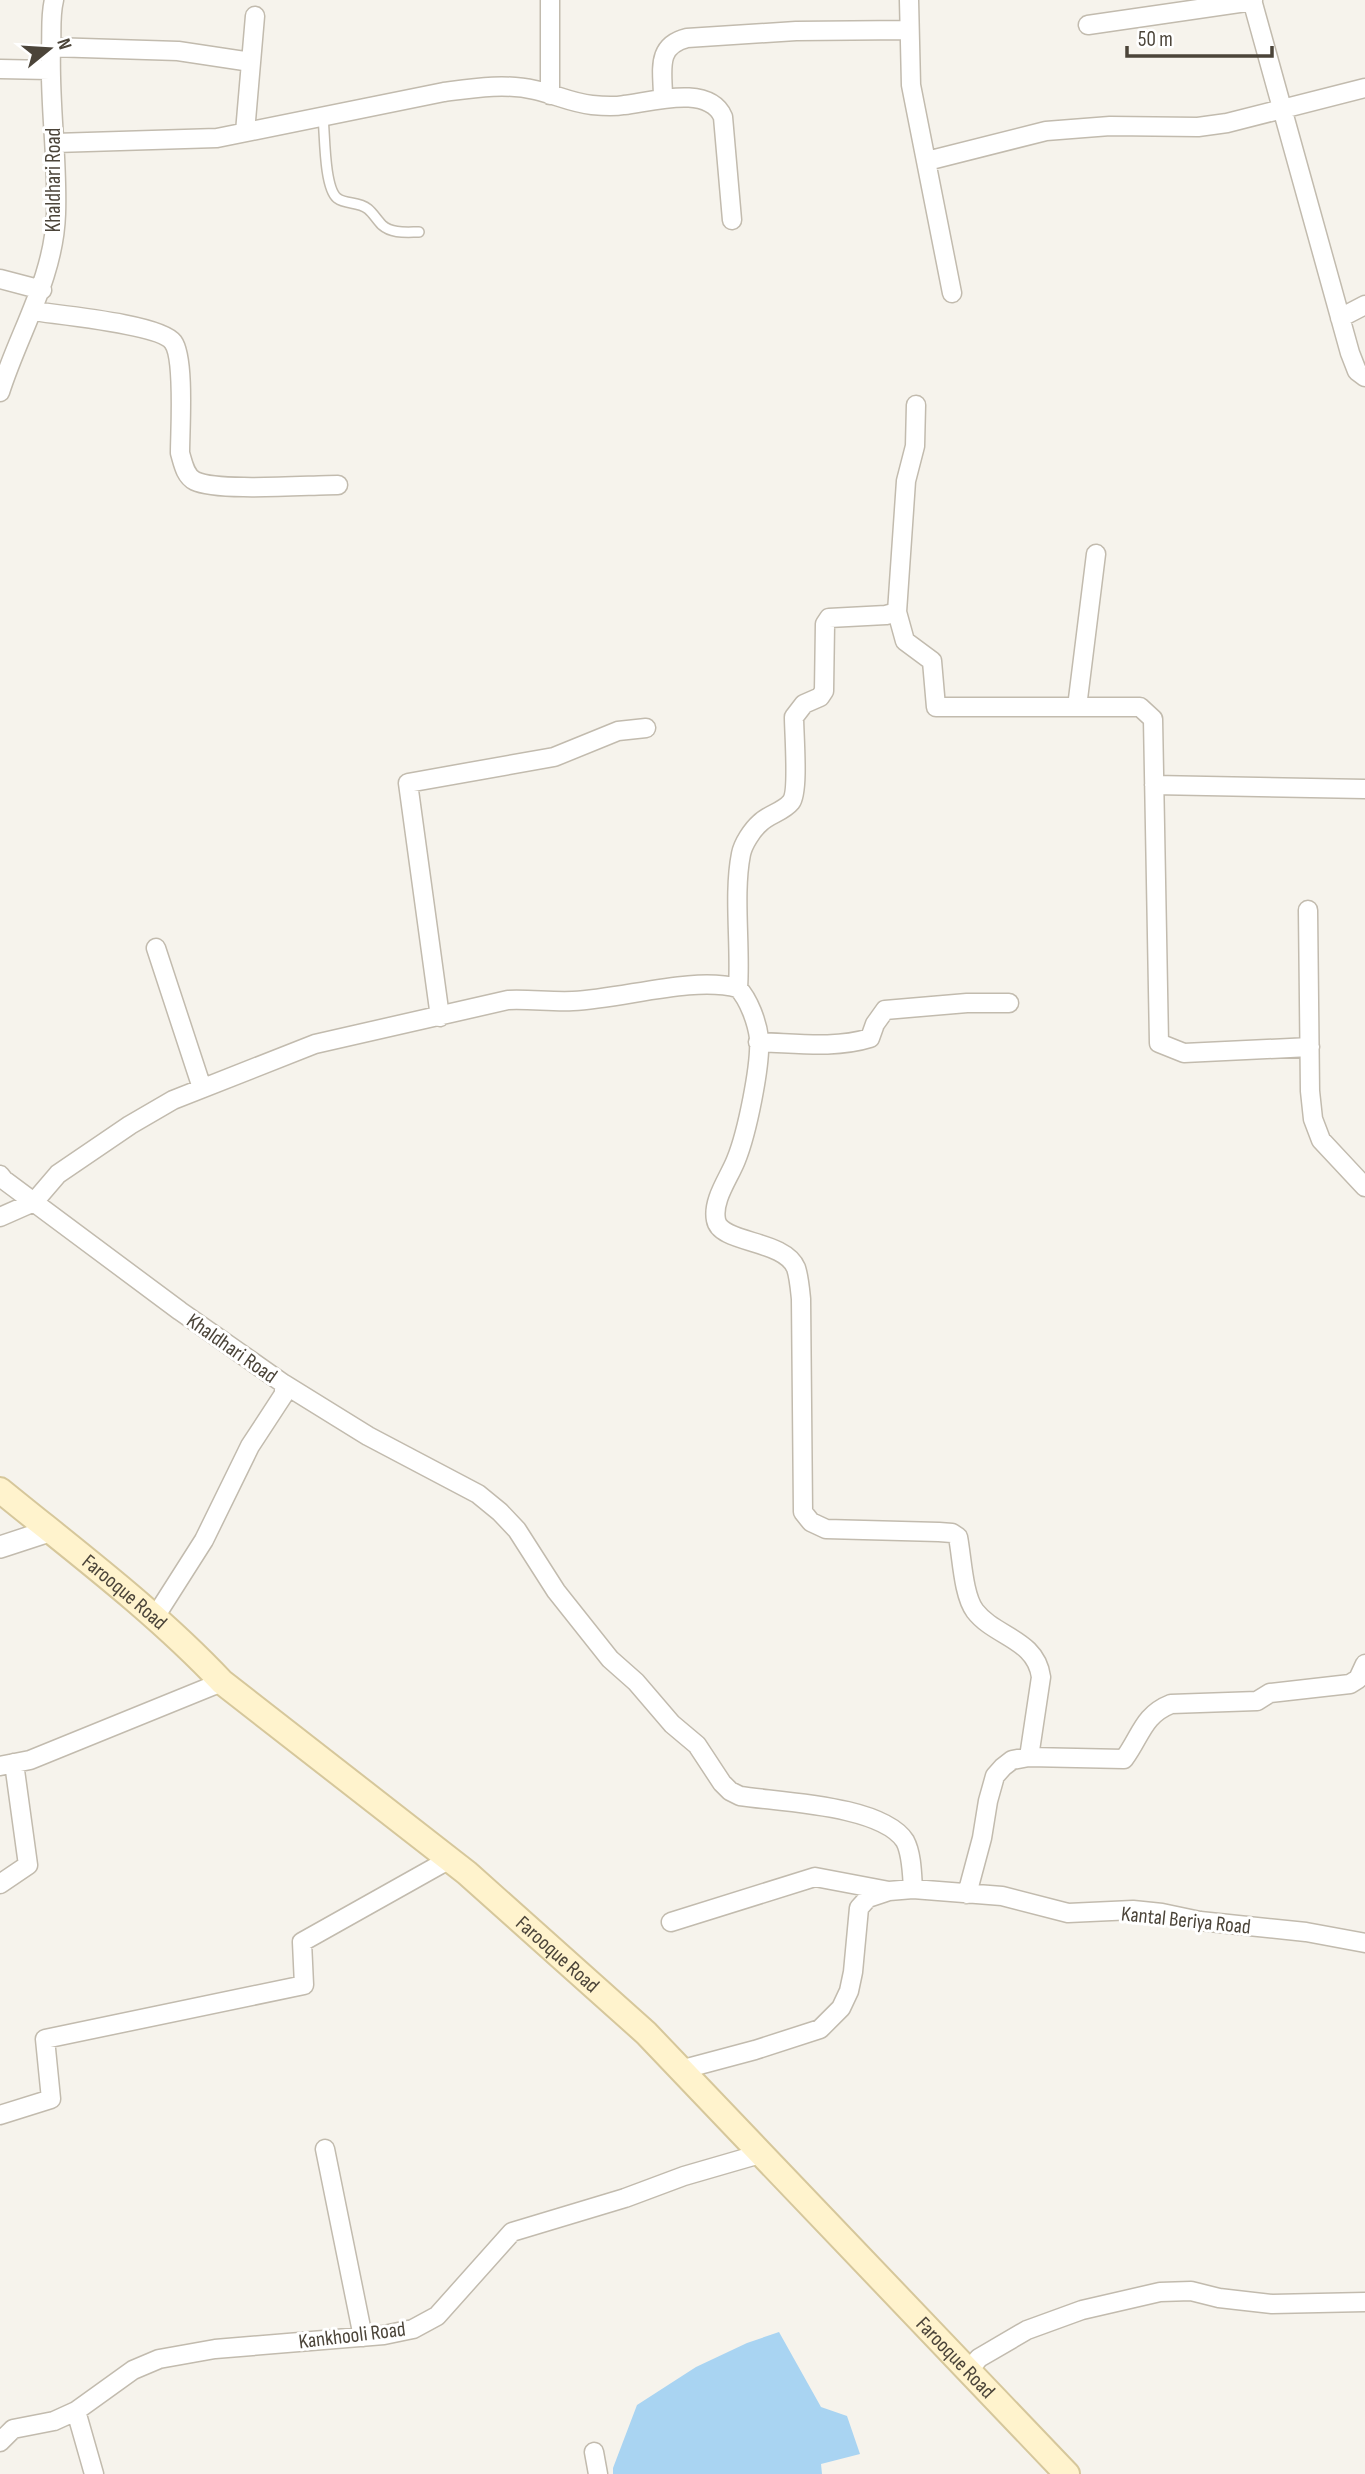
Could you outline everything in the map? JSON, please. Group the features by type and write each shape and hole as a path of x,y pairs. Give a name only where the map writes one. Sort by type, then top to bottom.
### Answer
{"main road":[{"name":"Farooque Road","path":"0,1490 155,1617 222,1682 450,1859 646,2033 1067,2474"}],"street":[{"name":"Khaldhari Road","path":"0,392 42,290 54,239 55,143 50,70 54,0"},
{"path":"550,0 550,94"},
{"path":"909,0 911,85 952,293"},
{"path":"1088,25 1252,1 1340,318 1357,371 1365,377"},
{"path":"245,132 255,16"},
{"path":"663,98 664,58 668,46 675,41 796,31 908,30"},
{"path":"51,47 178,51 251,62"},
{"path":"0,69 50,70"},
{"path":"55,143 217,138 444,92 506,86 534,90 589,105 620,106 676,97 703,100 720,109 726,127 732,220"},
{"path":"926,161 1046,131 1111,126 1198,127 1227,123 1365,88"},
{"path":"0,279 42,290"},
{"path":"1340,318 1365,305"},
{"path":"33,311 144,328 173,341 179,356 180,453 184,469 192,480 206,485 229,486 338,485"},
{"path":"916,405 915,446 906,481 898,612 905,641 932,661 936,707 1140,708 1153,719 1160,1043 1184,1053 1310,1047"},
{"path":"1077,707 1096,554"},
{"path":"738,988 738,889 741,852 761,822 792,802 796,790 793,718 804,704 820,697 824,691 825,624 829,618 898,612"},
{"path":"440,1017 408,783 554,757 618,732 646,728"},
{"path":"1154,785 1365,789"},
{"path":"1308,910 1313,1119 1321,1140 1365,1187"},
{"path":"156,948 202,1088"},
{"path":"0,1217 34,1202 58,1174 88,1152 173,1100 315,1044 508,1000 571,1001 713,985 738,988 751,1011 758,1042 749,1113 737,1158 717,1205 716,1223 723,1232 767,1246 792,1261 795,1267 802,1299 803,1512 811,1522 826,1530 939,1532 952,1533 958,1537 968,1598 974,1610 985,1621 1026,1648 1040,1665 1041,1677 1029,1757"},
{"path":"758,1042 858,1042 870,1038 875,1024 885,1010 967,1003 1009,1003"},
{"name":"Khaldhari Road","path":"0,1175 180,1311 284,1384 284,1394 250,1447 204,1540 155,1617"},
{"path":"284,1384 368,1436 478,1494 500,1512 517,1530 574,1615 610,1659 636,1682 672,1724 697,1745 730,1791 740,1796 814,1804 884,1823 895,1830 906,1843 913,1889"},
{"path":"0,1547 50,1531"},
{"path":"967,1894 995,1776 1012,1760 1029,1757 1124,1759 1149,1717 1171,1704 1257,1701 1270,1693 1291,1689 1335,1687 1363,1674"},
{"path":"0,1884 28,1865 7,1765 30,1760 222,1682"},
{"path":"0,2115 51,2099 45,2039 304,1985 302,1942 450,1859"},
{"path":"671,1922 815,1877 889,1891"},
{"name":"Kantal Beriya Road","path":"680,2070 820,2029 841,2008 849,1991 859,1908 867,1899 889,1891 913,1889 1002,1896 1068,1913 1133,1910 1152,1912 1200,1921 1306,1932 1365,1943"},
{"path":"325,2149 363,2337"},
{"name":"Kankhooli Road","path":"0,2442 13,2429 54,2421 76,2411 133,2370 159,2359 215,2349 363,2337 413,2329 437,2316 512,2232 760,2154"},
{"path":"969,2370 979,2358 1027,2330 1082,2310 1160,2292 1191,2291 1219,2298 1272,2304 1365,2302"},
{"path":"76,2411 94,2474"},
{"path":"594,2452 598,2474"}],"lane":[{"path":"323,117 328,177 333,194 339,200 363,205 385,228 402,233 419,232"}],"water":[{"path":"779,2332 821,2407 847,2416 860,2454 821,2464 822,2474 613,2474 637,2405 696,2367 747,2343"}]}
